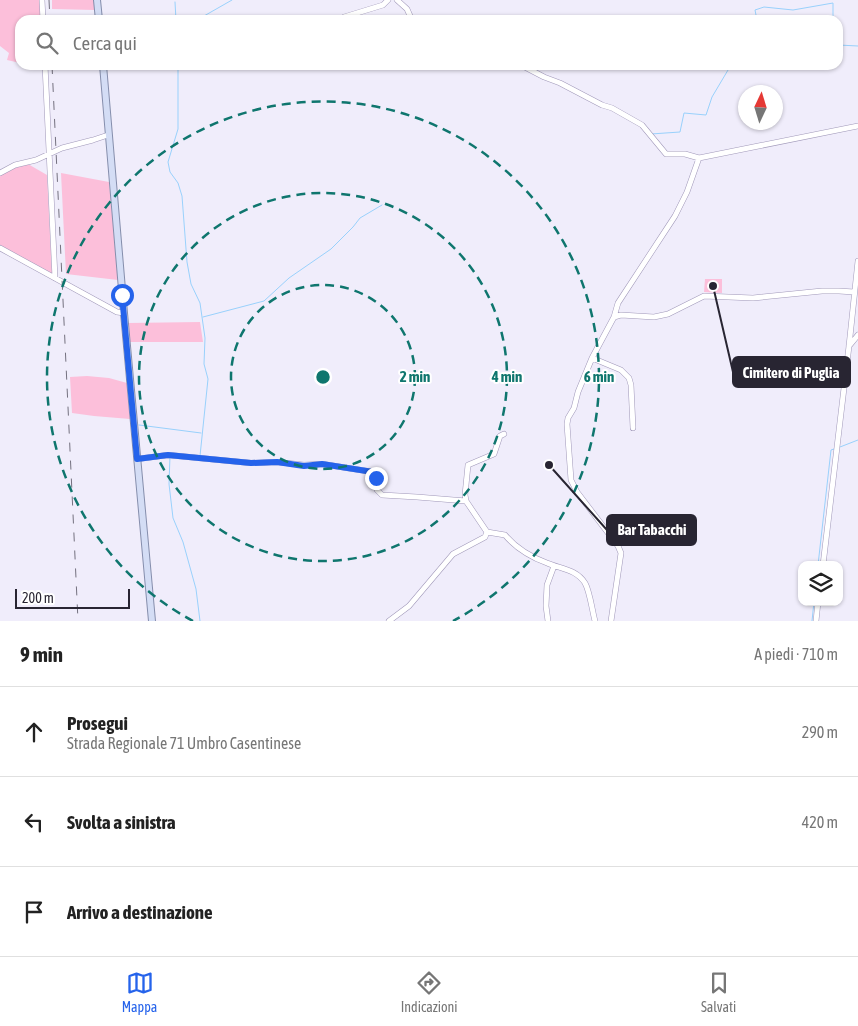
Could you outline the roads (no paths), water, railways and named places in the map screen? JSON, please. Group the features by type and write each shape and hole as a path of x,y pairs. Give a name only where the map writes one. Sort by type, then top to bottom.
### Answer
{"main road":[{"path":"97,0 98,15"},
{"path":"102,70 152,621"}],"street":[{"path":"42,0 43,15"},
{"path":"350,15 383,5 388,0"},
{"path":"397,0 407,9 410,15"},
{"path":"45,70 55,278"},
{"path":"530,70 612,108 642,126 666,154 685,154 699,158 858,126"},
{"path":"0,173 14,165 36,160 62,148 108,135"},
{"path":"611,621 621,553 618,546 577,492 571,480 567,430 568,418 574,408 578,392 592,358 614,317 618,303 675,216 687,192 699,158"},
{"path":"0,248 117,312 124,313"},
{"path":"823,561 858,260"},
{"path":"614,317 621,315 654,317 668,314 704,296 753,298 822,291 854,292"},
{"path":"849,346 858,335"},
{"path":"592,358 621,370 629,378 633,428"},
{"path":"504,434 500,436 494,454 468,466 466,501 487,532 505,535 513,544 531,556 577,574 586,584 595,621"},
{"path":"137,459 168,455 251,463 277,462 304,466 322,464 373,472 376,478 377,490 382,495 466,501"},
{"path":"389,621 409,606 453,554 485,537 487,532"},
{"path":"548,621 546,606 547,585 554,566"},
{"path":"816,621 818,606"}],"waterway":[{"path":"206,15 232,0"},
{"path":"175,2 176,15"},
{"path":"756,15 755,10 764,7 793,10 833,3 833,15"},
{"path":"843,45 858,46"},
{"path":"178,70 178,129 168,162 170,172 178,183 182,196 187,262 191,284 200,303 205,338 204,364 208,379 200,456"},
{"path":"651,134 680,132 684,113 706,115 712,97 728,70"},
{"path":"203,317 264,301 289,278 331,249 360,218 382,205"},
{"path":"139,425 201,433"},
{"path":"840,447 858,440"},
{"path":"818,561 831,450 834,449"},
{"path":"170,456 169,484 173,518 183,542 196,589 200,621"},
{"path":"812,621 814,606"}],"railway":[{"path":"49,0 50,15"},
{"path":"52,70 78,621"}],"place":[{"name":"Cimitero di Puglia","path":"713,286"},
{"name":"Bar Tabacchi","path":"549,465"}]}
